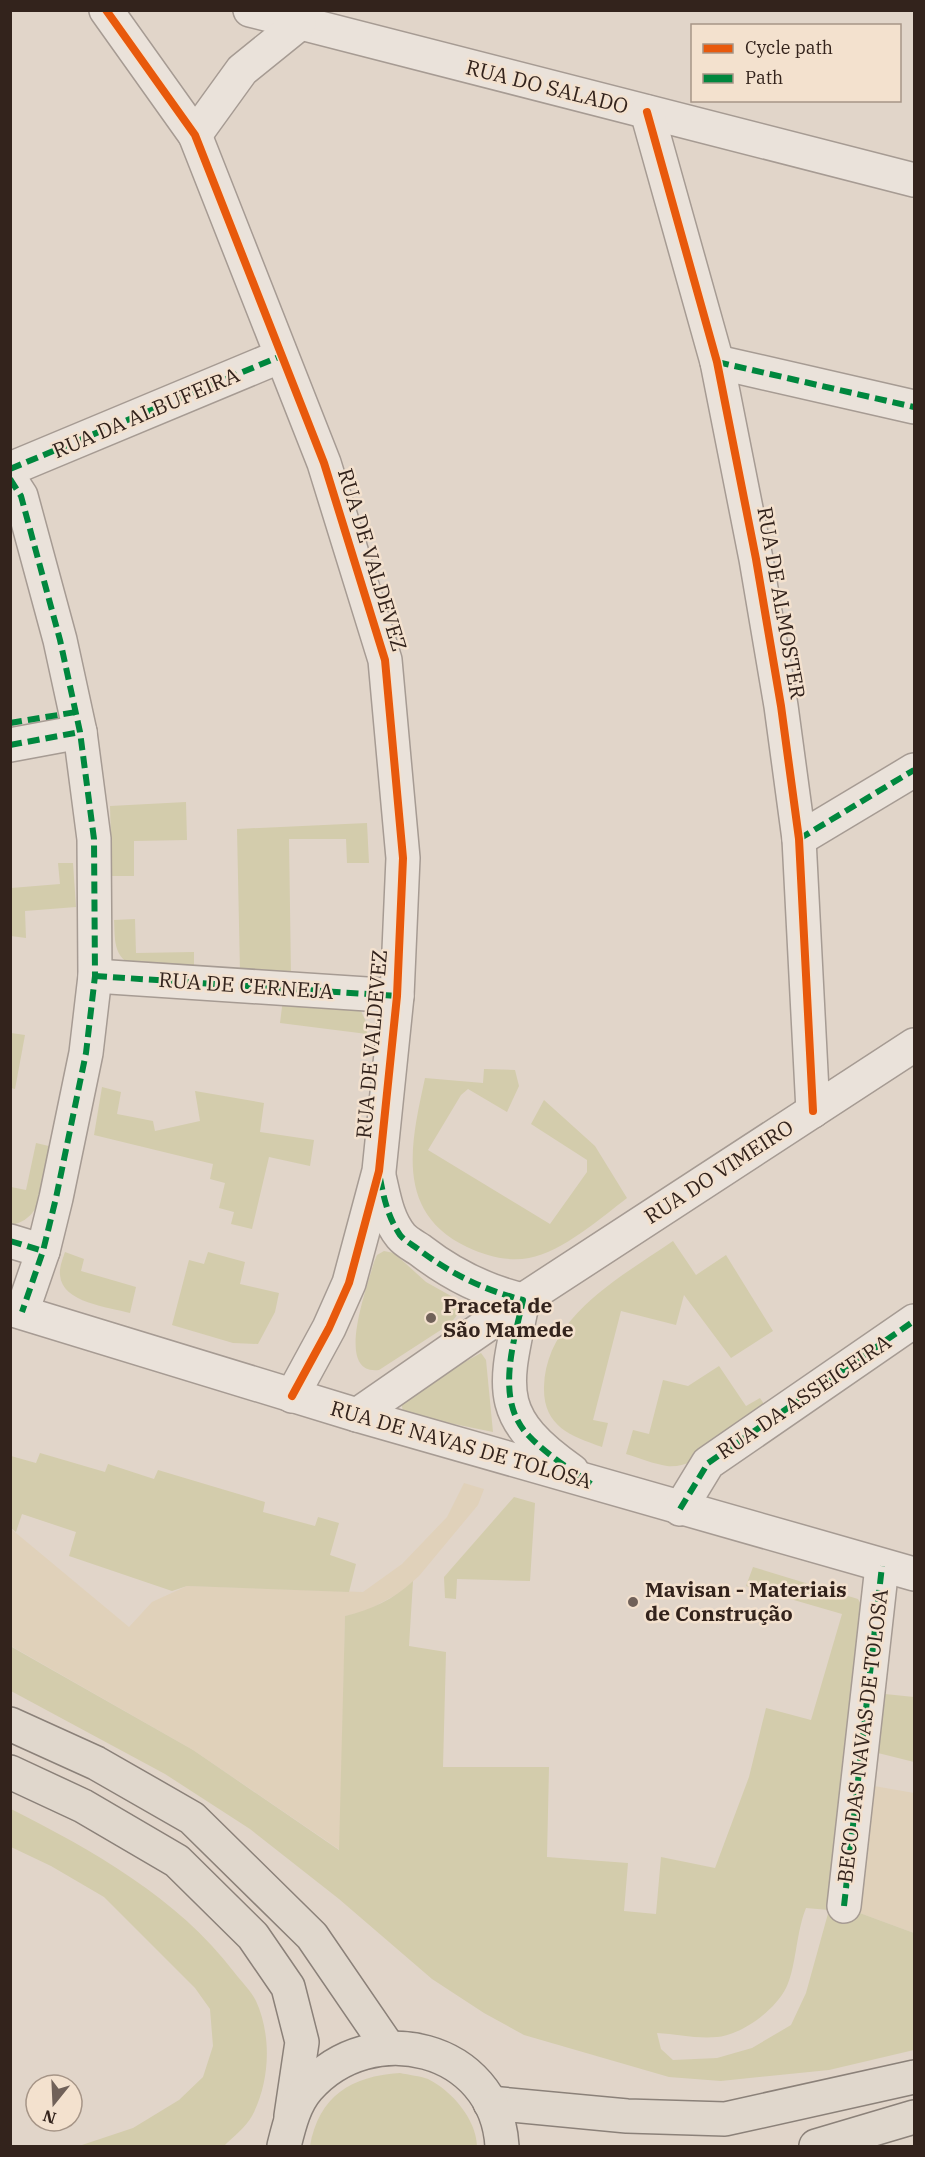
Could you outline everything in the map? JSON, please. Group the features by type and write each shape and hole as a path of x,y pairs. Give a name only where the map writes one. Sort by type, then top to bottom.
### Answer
{"main road":[{"path":"10,1724 96,1763 192,1818 312,1935 388,2047"},
{"path":"10,1772 83,1806 177,1861 253,1936 288,1987 302,2042 288,2132"},
{"path":"288,2132 307,2089 329,2067 357,2053 388,2047 412,2048 436,2055 458,2067 476,2083 490,2103 501,2133 502,2146"},
{"path":"490,2103 627,2116 725,2119 915,2077"},
{"path":"816,2146 915,2117"}],"street":[{"name":"RUA DE VALDEVEZ","path":"106,10 195,135 324,463 385,660 403,858 397,996 379,1171"},
{"name":"RUA DO SALADO","path":"250,10 915,180"},
{"path":"195,135 242,70 299,24"},
{"name":"RUA DE ALMOSTER","path":"646,112 717,362 756,559 781,705 799,839 813,1111"},
{"name":"RUA DA ALBUFEIRA","path":"10,469 281,356"},
{"path":"717,362 915,407"},
{"path":"10,479 21,496 60,640 78,722 94,839 95,976 86,1053 43,1251 16,1310"},
{"path":"10,723 78,722"},
{"path":"10,745 78,722"},
{"path":"799,839 915,770"},
{"name":"RUA DE CERNEJA","path":"95,976 397,996"},
{"name":"RUA DO VIMEIRO","path":"523,1300 915,1045"},
{"path":"379,1171 386,1210 402,1237 435,1262 466,1281 494,1293 523,1300"},
{"path":"292,1396 329,1328 349,1283 379,1171"},
{"path":"10,1241 43,1251"},
{"path":"357,1415 523,1300"},
{"path":"523,1300 510,1380 509,1395 514,1413 527,1435 550,1455 591,1484"},
{"name":"RUA DE NAVAS DE TOLOSA","path":"16,1310 292,1396 591,1484 915,1574"},
{"name":"RUA DA ASSEICEIRA","path":"680,1509 708,1462 915,1321"},
{"name":"BECO DAS NAVAS DE TOLOSA","path":"844,1906 882,1566"}],"shaded area":[{"path":"186,802 187,840 134,841 134,876 112,876 110,806"},
{"path":"367,823 369,863 347,863 346,839 289,839 291,976 240,972 237,829"},
{"path":"58,863 73,863 76,907 25,911 26,938 11,936 11,888 60,884"},
{"path":"135,919 136,953 194,952 194,969 127,962 122,958 117,949 114,920"},
{"path":"283,999 346,1006 361,1011 367,1024 367,1034 280,1023"},
{"path":"11,1033 25,1035 15,1089 11,1088"},
{"path":"484,1069 515,1070 519,1086 507,1112 468,1089 461,1095 428,1150 550,1224 587,1172 587,1160 531,1124 544,1100 595,1146 627,1198 568,1242 542,1255 513,1259 497,1257 467,1247 444,1232 428,1215 418,1195 413,1174 413,1151 415,1127 425,1078 483,1083"},
{"path":"102,1087 121,1092 117,1114 153,1121 155,1131 200,1121 195,1091 264,1103 260,1132 314,1140 310,1166 269,1157 252,1229 231,1224 234,1212 219,1208 225,1183 210,1179 213,1164 94,1135"},
{"path":"36,1143 53,1147 46,1183 31,1215 11,1225 11,1187 26,1190"},
{"path":"673,1241 696,1275 726,1255 773,1331 731,1358 684,1295 676,1325 621,1311 593,1420 608,1423 602,1447 569,1433 553,1420 545,1400 544,1387 548,1362 558,1339 572,1319 590,1301 610,1284"},
{"path":"384,1251 394,1253 426,1282 460,1301 461,1310 450,1324 379,1370 365,1368 358,1359 356,1345 361,1308 374,1262 377,1255"},
{"path":"65,1252 84,1259 81,1271 136,1287 130,1313 99,1306 77,1298 69,1292 60,1275"},
{"path":"208,1252 245,1262 240,1284 279,1293 275,1312 258,1344 233,1343 172,1325 189,1260 204,1264"},
{"path":"481,1353 486,1360 493,1432 420,1417 403,1411 401,1403 432,1380"},
{"path":"719,1366 746,1406 760,1398 768,1410 720,1446 692,1461 667,1466 626,1454 633,1430 649,1434 663,1380 688,1386"},
{"path":"40,1453 105,1472 108,1464 154,1479 158,1470 265,1502 263,1512 315,1526 318,1517 339,1523 330,1555 356,1564 349,1592 187,1586 172,1591 69,1556 76,1532 22,1514 16,1532 11,1528 11,1456 36,1463"},
{"path":"464,1483 484,1489 478,1505 419,1576 401,1592 366,1611 345,1616 340,1850 193,1750 11,1646 10,1528 129,1627 152,1602 187,1586 363,1592 402,1564 447,1517"},
{"path":"514,1497 535,1503 530,1581 457,1579 456,1599 445,1598 444,1577"},
{"path":"753,1567 858,1599 863,1608 857,1912 914,1933 914,2050 829,2070 721,2081 669,2077 524,2035 484,2013 432,1979 339,1899 250,1829 165,1774 11,1691 10,1646 193,1750 339,1850 345,1616 382,1603 413,1581 409,1646 446,1652 443,1767 549,1767 547,1857 628,1863 624,1911 656,1914 661,1857 715,1868 749,1777 766,1708 811,1720 842,1614 746,1586","holes":["806,1908 829,1910 806,1993 791,2025 752,2048 717,2058 673,2060 661,2049 657,2033 717,2037 737,2032 766,2013 786,1988"]},
{"path":"885,1694 914,1697 914,1762 878,1753"},
{"path":"874,1786 914,1793 914,1933 857,1912"},
{"path":"11,1809 102,1859 160,1899 212,1945 254,1997 265,2029 267,2044 262,2089 252,2116 224,2146 79,2146 133,2128 179,2100 203,2077 213,2046 210,2009 195,1988 104,1897 51,1866 11,1847"},
{"path":"400,2073 428,2079 454,2098 472,2126 477,2146 310,2146 321,2114 340,2092 352,2084 367,2079"}],"marked path":[{"path":"10,469 281,356"},
{"path":"717,362 914,407"},
{"path":"10,479 21,496 60,640 80,732 94,839 95,976 86,1053 43,1251 22,1312"},
{"path":"10,723 76,712"},
{"path":"10,745 80,732"},
{"path":"799,839 914,770"},
{"path":"95,976 397,996"},
{"path":"380,1178 389,1215 404,1239 468,1280 523,1300 510,1371 509,1389 512,1406 518,1422 536,1443 591,1484"},
{"path":"10,1241 43,1251"},
{"path":"680,1509 708,1463 914,1321"},
{"path":"844,1906 882,1566"}],"cycle path":[{"path":"106,10 195,135 324,463 385,660 403,858 397,996 379,1171 349,1283 329,1328 292,1396"},
{"path":"647,112 717,362 756,559 781,706 799,839 813,1111"}],"place":[{"name":"Praceta de São Mamede","path":"431,1318"},
{"name":"Mavisan - Materiais de Construção","path":"633,1602"}]}
